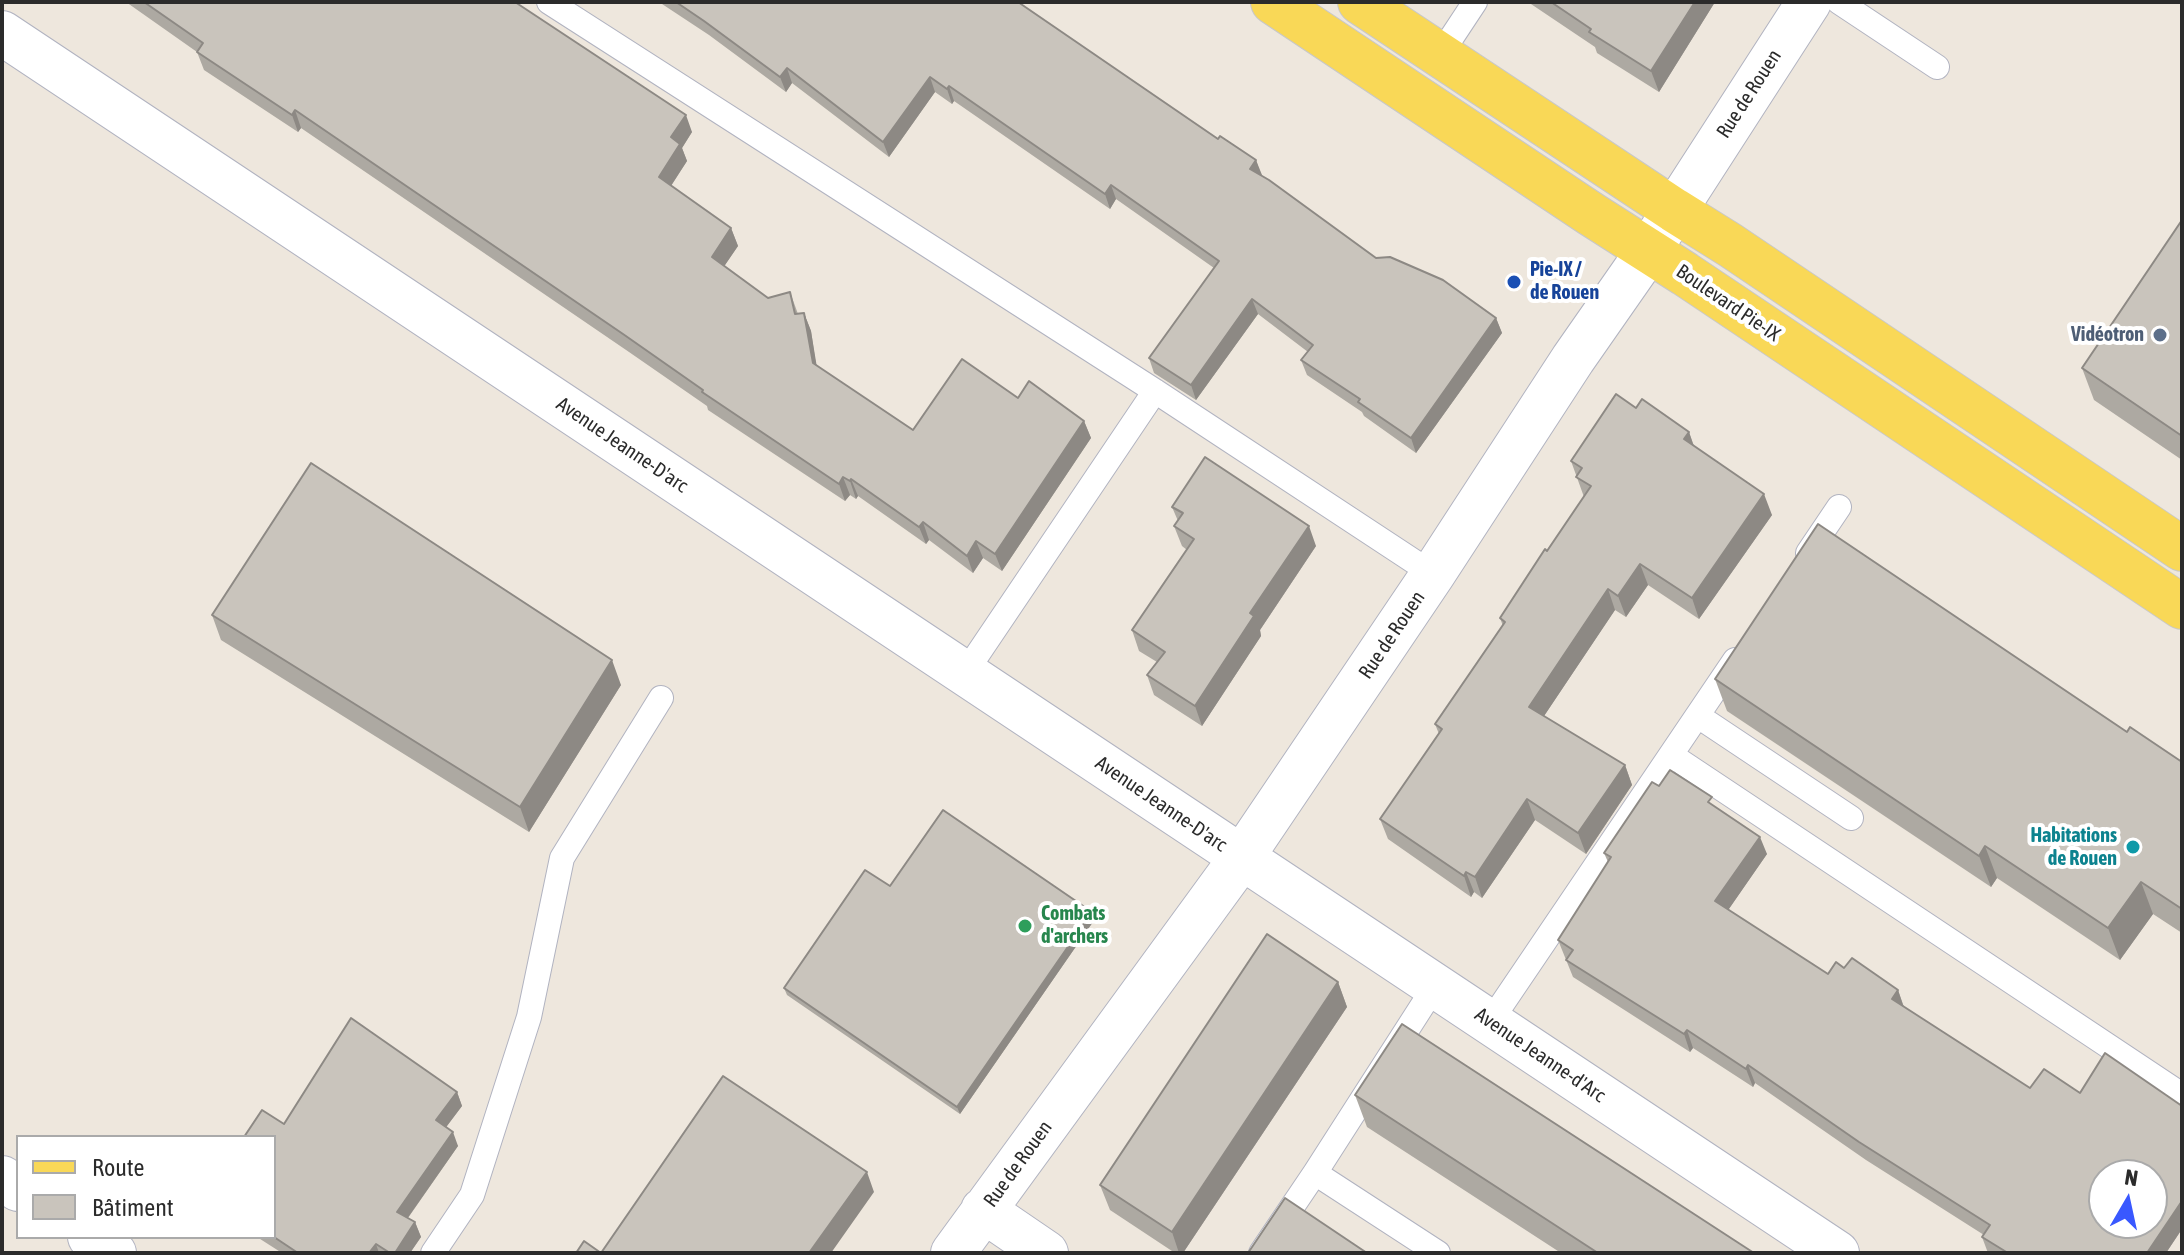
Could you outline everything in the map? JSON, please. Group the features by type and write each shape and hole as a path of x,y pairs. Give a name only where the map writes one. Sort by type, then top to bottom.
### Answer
{"main road":[{"name":"Boulevard Pie-IX","path":"1273,2 2182,607"},
{"path":"1360,2 1730,245 2182,549"}],"street":[{"name":"Rue de Rouen","path":"953,1253 1242,857 1433,574 1573,359 1649,250 1809,2"},
{"name":"Avenue Jeanne-D'arc","path":"2,33 1242,857"},
{"name":"Avenue Jeanne-d'Arc","path":"1242,857 1837,1253"},
{"path":"983,1210 1046,1253"},
{"path":"93,1239 114,1253"}],"lane":[{"path":"549,2 1155,391 1433,574"},
{"path":"1440,55 1475,2"},
{"path":"1839,2 1937,67"},
{"path":"965,673 1155,391"},
{"path":"1798,567 1839,507"},
{"path":"1490,1022 1749,640"},
{"path":"433,1253 472,1195 529,1017 562,858 661,698"},
{"path":"1698,716 1851,818"},
{"path":"1671,755 2182,1095"},
{"path":"1261,1253 1435,986"},
{"path":"1315,1173 1438,1253"}],"building":[{"path":"144,2 515,2 686,115 671,137 680,144 659,177 731,228 712,257 768,298 790,292 795,314 804,313 813,363 913,430 962,359 1018,398 1029,381 1084,421 995,554 976,541 967,556 923,522 919,527 851,479 843,477 839,484 702,392 623,334 295,110 292,115 197,52 203,43"},
{"path":"676,2 1018,2 1218,139 1220,136 1256,160 1250,169 1376,258 1390,257 1443,280 1496,318 1411,438 1301,360 1313,345 1252,299 1191,385 1149,358 1219,261 1111,185 1105,194 949,86 947,89 930,77 883,142 787,68 780,77"},
{"path":"1551,2 1695,2 1651,71 1589,32 1591,29"},
{"path":"2182,220 2182,436 2082,368"},
{"path":"1616,394 1636,408 1642,399 1689,432 1684,439 1764,494 1692,598 1640,564 1618,596 1608,589 1529,707 1625,765 1578,833 1527,799 1475,877 1466,872 1464,876 1380,819 1442,729 1435,724 1505,622 1500,618 1591,486 1576,477 1582,468 1571,461"},
{"path":"1205,457 1309,526 1250,613 1254,616 1195,706 1147,675 1165,652 1132,630 1194,539 1174,526 1183,513 1172,507"},
{"path":"311,463 612,660 520,807 212,615"},
{"path":"1818,524 2127,732 2130,727 2182,762 2182,909 2141,882 2108,928 1985,846 1979,856 1715,679"},
{"path":"1670,770 1712,797 1708,802 1760,837 1715,901 1828,974 1836,962 1844,968 1852,958 1898,990 1892,999 2030,1088 2044,1069 2080,1093 2105,1053 2182,1106 2182,1201 2168,1222 2168,1159 2088,1159 2088,1239 2156,1239 2147,1253 2008,1253 1982,1237 1990,1225 1859,1142 1748,1065 1746,1069 1687,1030 1684,1034 1566,960 1573,950 1558,940 1611,857 1604,853 1652,782 1659,786"},
{"path":"943,810 1092,912 957,1107 784,988 865,870 890,886"},
{"path":"1267,934 1338,982 1172,1232 1100,1185"},
{"path":"351,1018 457,1092 436,1120 453,1132 397,1212 415,1222 395,1253 376,1244 369,1253 298,1253 276,1238 276,1135 245,1135 262,1110 284,1124"},
{"path":"1402,1024 1754,1253 1598,1253 1355,1095"},
{"path":"723,1076 867,1172 809,1253 601,1253"},
{"path":"1285,1198 1367,1253 1248,1253"},
{"path":"584,1241 601,1253 576,1253"}],"place":[{"name":"Pie-IX / de Rouen","path":"1514,282"},
{"name":"Vidéotron","path":"2160,335"},
{"name":"Habitations de Rouen","path":"2133,847"},
{"name":"Combats d'archers","path":"1025,926"}]}
